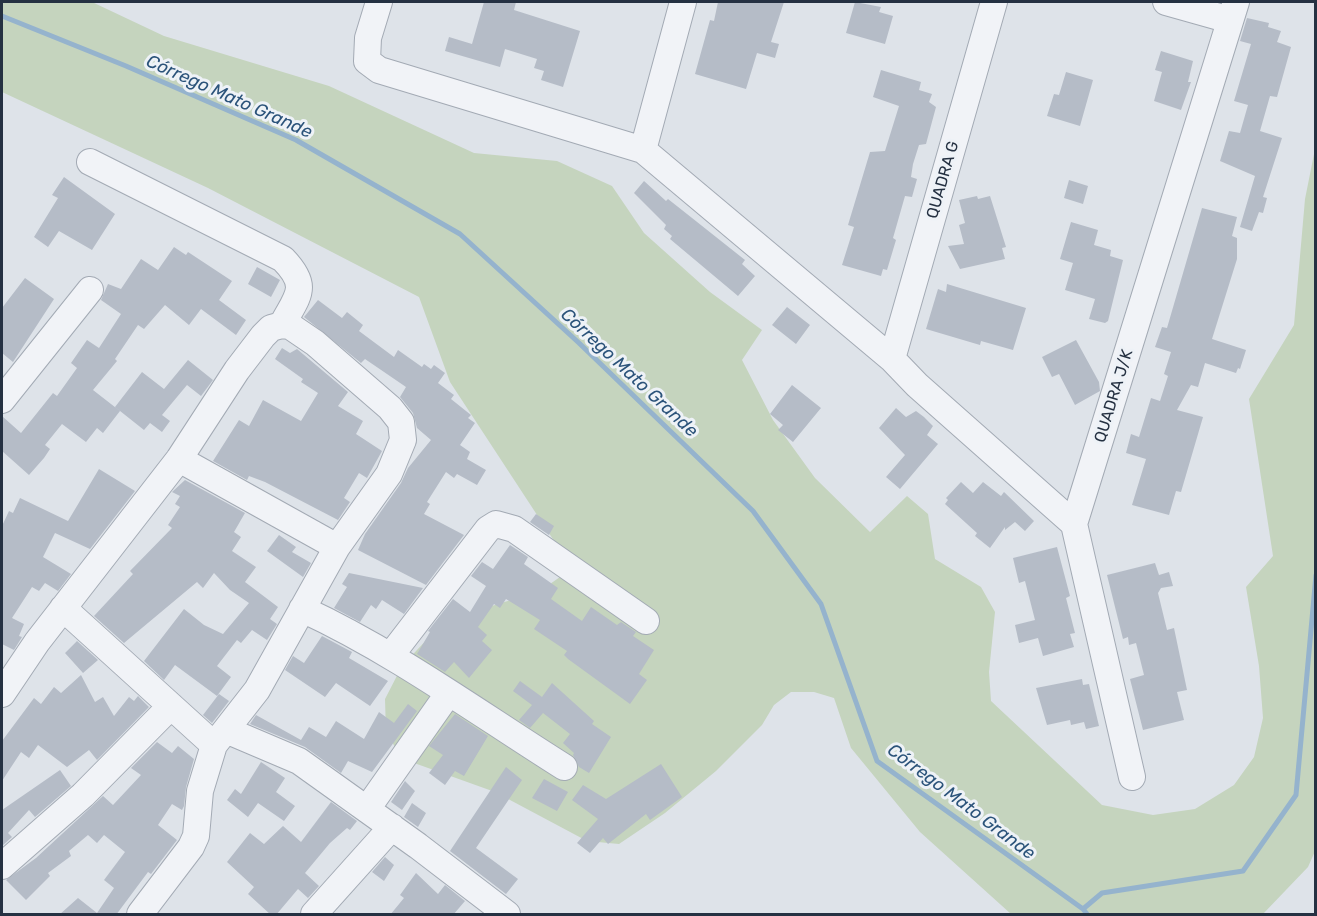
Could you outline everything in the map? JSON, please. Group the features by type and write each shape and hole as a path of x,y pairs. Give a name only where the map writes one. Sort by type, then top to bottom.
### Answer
{"street":[{"path":"379,2 368,38 367,61 379,70 643,150 892,359 917,385 1074,524 1132,777"},
{"path":"643,150 683,2"},
{"name":"QUADRA G","path":"892,359 994,2"},
{"path":"1166,2 1233,11"},
{"name":"QUADRA J/K","path":"1074,524 1233,11"},
{"path":"90,162 283,259 297,274 299,292 282,325"},
{"path":"2,400 90,290"},
{"path":"2,694 63,608 179,459 237,370 271,328 282,325 290,326 315,343 366,385 401,422 403,430 401,449 389,474 337,547 257,690 220,737 200,791 195,836 191,847 140,915"},
{"path":"179,459 337,547"},
{"path":"391,655 488,529 496,524 514,529 646,621"},
{"path":"63,608 171,706 220,737 293,758 392,827 507,915"},
{"path":"302,609 391,655 564,767"},
{"path":"367,809 448,694"},
{"path":"2,866 83,795 171,706"},
{"path":"314,915 392,827"}],"green space":[{"path":"2,2 92,2 164,36 329,86 474,153 557,161 612,186 644,233 710,292 762,330 742,360 773,420 815,478 870,532 907,496 928,514 935,559 981,587 995,612 989,672 991,701 1102,805 1153,815 1195,809 1234,785 1254,757 1263,718 1259,666 1246,587 1273,556 1249,399 1294,325 1305,199 1315,149 1316,849 1308,867 1263,914 1011,914 920,832 851,748 834,698 814,692 791,692 774,705 762,725 716,771 665,813 619,844 587,841 495,792 403,759 386,733 385,699 402,666 431,635 482,609 540,591 560,577 560,550 450,382 419,297 208,188 2,92"}],"building":[{"path":"484,2 516,2 514,10 580,31 563,87 541,80 544,71 534,68 537,59 505,49 500,67 445,51 449,37 472,44"},
{"path":"718,2 784,2 771,42 779,44 775,58 757,53 746,89 695,74 710,20 714,21"},
{"path":"855,2 881,7 879,12 893,16 885,44 846,33"},
{"path":"1247,18 1269,23 1268,27 1281,31 1277,42 1291,47 1277,97 1270,96 1260,131 1282,138 1263,197 1267,198 1263,213 1259,212 1252,231 1240,227 1255,176 1220,161 1229,131 1240,133 1248,105 1234,101 1251,44 1240,41"},
{"path":"1161,51 1193,61 1188,82 1191,82 1181,110 1154,101 1162,72 1155,70"},
{"path":"881,70 921,82 919,90 932,94 929,102 936,107 926,144 919,145 913,164 911,177 917,179 912,197 905,196 887,270 883,269 881,276 842,265 854,227 848,225 870,152 885,151 899,106 873,97"},
{"path":"1066,72 1093,80 1080,126 1047,116 1054,94 1059,95"},
{"path":"64,177 115,214 92,250 59,231 48,247 34,237 58,198 52,195"},
{"path":"1069,180 1088,186 1083,204 1064,198"},
{"path":"644,181 666,201 668,199 745,260 742,264 755,276 738,296 670,239 672,236 664,229 666,225 634,193"},
{"path":"977,196 978,199 990,196 1006,247 1002,248 1005,259 960,269 948,246 964,244 959,225 965,223 959,200"},
{"path":"1202,208 1237,217 1232,236 1237,238 1237,259 1212,339 1246,350 1240,369 1238,368 1236,373 1205,363 1198,387 1191,385 1177,410 1203,417 1181,492 1176,491 1169,515 1132,505 1146,459 1126,453 1131,434 1139,437 1151,398 1160,401 1168,376 1164,374 1171,352 1155,347 1162,327 1167,328"},
{"path":"1071,222 1098,230 1094,245 1111,250 1110,256 1123,260 1108,321 1105,323 1089,319 1095,299 1065,290 1073,263 1060,259"},
{"path":"174,247 186,255 188,252 232,281 219,300 246,320 236,335 201,309 189,325 165,305 144,329 138,325 115,359 117,361 93,390 120,411 103,433 97,428 86,442 62,424 45,445 50,449 29,475 2,451 2,416 21,433 53,393 57,396 77,368 71,363 87,340 99,348 121,314 101,300 108,284 121,289 141,259 158,270"},
{"path":"257,267 280,280 271,297 248,284"},
{"path":"25,278 54,299 13,362 2,353 2,308"},
{"path":"947,284 1026,308 1013,350 981,341 980,345 926,329 938,289 946,292"},
{"path":"318,300 342,318 347,312 363,325 359,331 394,357 398,350 422,367 424,364 431,369 434,365 445,373 438,383 454,395 451,399 471,415 468,418 475,423 460,445 470,452 467,459 486,470 477,485 457,474 454,478 446,472 427,502 430,504 424,514 464,535 426,585 358,550 365,534 401,483 408,468 431,440 417,428 413,413 400,397 406,387 365,359 361,363 304,317"},
{"path":"787,307 810,325 796,344 772,325"},
{"path":"1076,340 1099,382 1100,391 1075,405 1059,374 1052,377 1042,357"},
{"path":"282,348 290,353 297,349 348,392 338,406 363,421 356,434 382,451 367,478 359,473 344,498 350,502 338,520 265,482 249,476 247,480 213,461 239,420 249,426 263,400 301,421 318,393 301,382 303,379 275,359"},
{"path":"188,360 213,380 201,396 187,385 162,415 170,421 162,432 150,423 144,430 115,407 142,372 164,389"},
{"path":"792,385 821,408 793,442 778,430 783,425 770,414"},
{"path":"896,408 906,417 916,411 924,417 933,426 927,435 938,444 900,489 886,477 905,455 879,428"},
{"path":"99,469 135,491 90,549 55,533 43,557 71,574 58,591 45,583 39,591 32,587 12,618 24,624 19,636 22,637 14,650 2,644 2,526 9,511 13,513 20,498 68,521"},
{"path":"185,480 245,513 234,532 241,537 232,551 256,567 245,582 278,607 270,619 277,624 267,640 252,630 241,643 237,640 217,666 231,677 217,696 175,665 164,680 144,661 184,609 204,625 223,634 249,603 230,590 214,573 203,588 197,582 124,643 94,616 133,574 130,571 172,528 168,525 180,507 175,504 180,496 172,492"},
{"path":"961,482 973,493 983,482 1001,496 1004,492 1034,521 1025,531 1015,522 1005,530 1005,527 990,548 975,536 977,533 945,504 948,500 946,498"},
{"path":"536,514 554,526 549,535 530,522"},
{"path":"279,535 296,547 292,552 311,563 303,577 267,551"},
{"path":"510,545 528,557 524,564 558,588 551,599 582,621 591,607 617,625 621,622 636,632 633,636 654,650 639,674 647,680 630,704 568,659 564,655 567,651 534,629 540,620 506,599 500,608 494,604 478,627 487,635 482,641 492,650 469,678 454,662 445,672 417,654 430,632 428,631 453,599 470,612 486,586 471,576 482,562 493,569"},
{"path":"1057,547 1070,596 1066,598 1075,633 1070,634 1074,647 1043,656 1038,638 1019,643 1015,625 1035,620 1025,581 1019,583 1013,558"},
{"path":"1155,563 1159,575 1169,572 1173,586 1161,588 1158,593 1167,630 1174,628 1187,690 1177,692 1184,720 1143,730 1130,679 1144,675 1136,643 1129,645 1128,637 1123,639 1107,575"},
{"path":"349,573 423,588 404,614 382,600 376,609 371,605 360,622 334,608 347,587 342,584"},
{"path":"322,636 352,652 349,658 388,681 370,706 336,683 325,697 285,670 293,656 304,663"},
{"path":"77,641 98,660 83,673 65,653"},
{"path":"81,675 95,702 103,697 114,716 129,697 134,701 138,696 149,707 97,760 89,750 67,767 38,745 29,758 21,752 2,781 2,741 34,698 41,704 54,687 61,693"},
{"path":"1082,679 1083,685 1089,684 1099,726 1086,729 1084,722 1071,725 1070,720 1047,725 1036,688"},
{"path":"520,681 542,697 552,683 594,721 592,724 611,737 589,773 579,767 574,753 563,743 570,734 543,713 530,728 519,720 532,705 513,691"},
{"path":"219,694 229,701 212,723 203,715"},
{"path":"408,704 417,711 372,772 348,761 341,773 305,747 250,724 256,715 301,740 309,727 326,737 336,721 364,739 379,712 394,723"},
{"path":"455,714 488,736 464,776 455,771 445,785 429,773 443,755 429,746"},
{"path":"157,742 172,753 178,746 194,759 182,810 172,804 158,825 177,840 151,874 148,872 116,915 59,915 78,898 97,913 114,888 104,880 125,852 104,835 97,843 88,835 69,851 71,856 48,873 50,876 26,900 6,880 36,858 103,796 113,805 141,775 131,768"},
{"path":"261,762 285,778 276,792 295,806 284,821 258,803 248,817 227,800 235,789 241,794"},
{"path":"661,764 682,797 650,820 646,814 608,844 603,838 590,853 577,843 598,819 572,800 583,785 606,799"},
{"path":"506,767 522,780 476,848 518,879 506,894 450,851"},
{"path":"60,770 71,786 35,817 29,810 8,833 12,837 2,846 2,810"},
{"path":"544,779 568,792 557,811 532,798"},
{"path":"405,781 415,791 402,810 391,802"},
{"path":"331,802 357,821 350,830 347,828 330,843 305,873 319,886 308,898 298,889 276,915 271,915 248,894 254,887 227,862 250,833 264,844 283,826 301,842"},
{"path":"412,803 426,813 418,827 404,817"},
{"path":"385,857 394,865 384,881 372,872"},
{"path":"416,873 438,894 445,885 465,901 453,915 390,915 404,898 400,895"}],"waterway":[{"name":"Córrego Mato Grande","path":"2,16 126,66 296,140 460,234 579,343 753,511 821,604 877,761 1087,914"},
{"path":"1083,909 1102,893 1243,871 1296,795 1316,575"}]}
